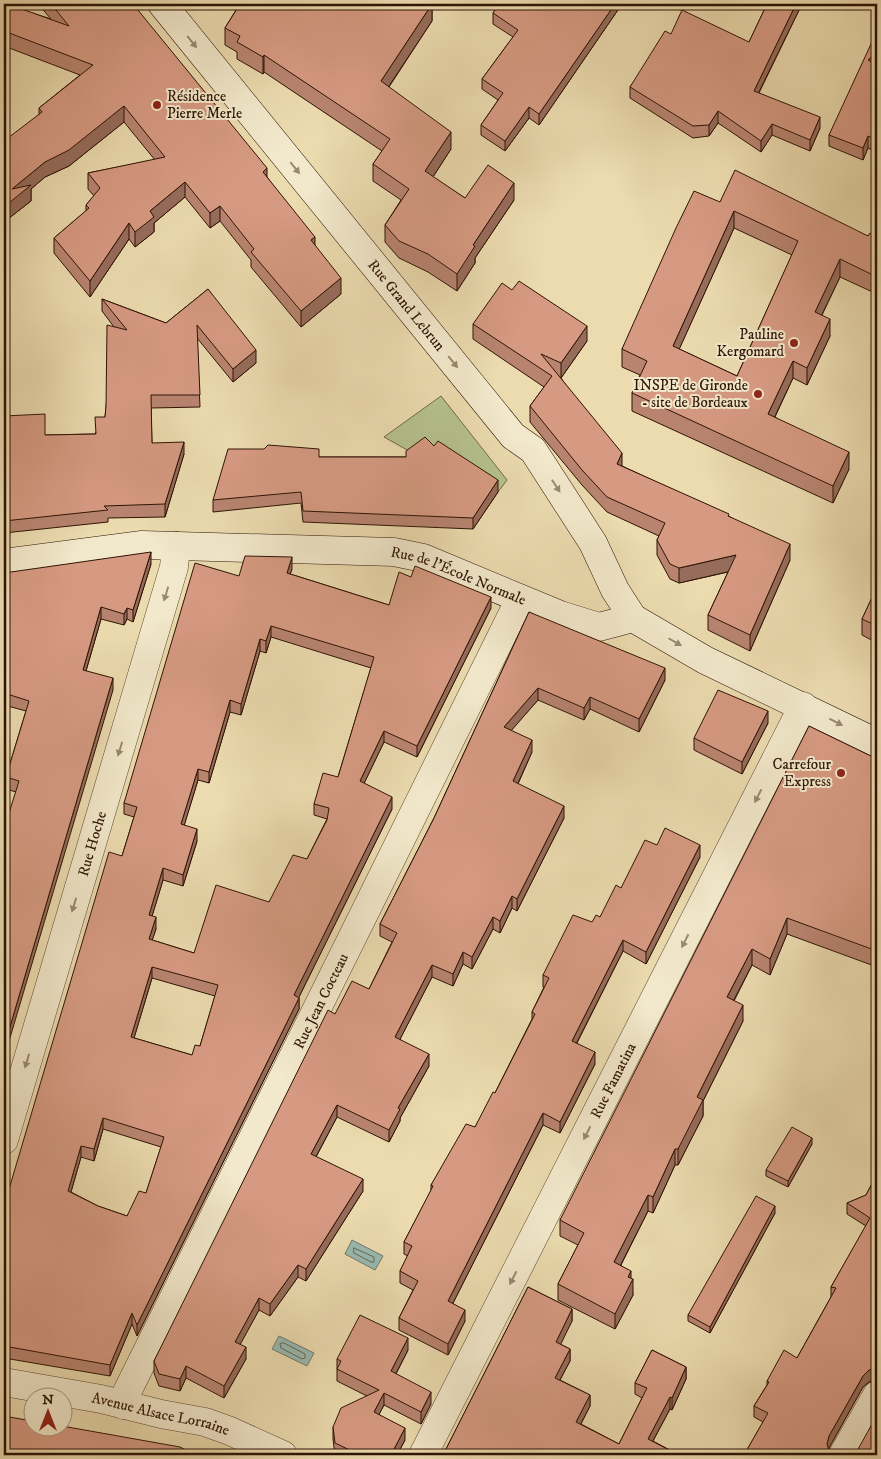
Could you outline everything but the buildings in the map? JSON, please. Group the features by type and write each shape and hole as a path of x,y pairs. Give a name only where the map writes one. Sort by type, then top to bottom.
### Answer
{"street":[{"name":"Rue Grand Lebrun","path":"162,4 514,436 532,450 593,543 615,590 633,618"},
{"name":"Rue de l'École Normale","path":"4,563 142,544 394,552 423,558 560,615 599,627 633,618"},
{"name":"Rue Hoche","path":"4,1140 174,567 176,546"},
{"name":"Rue Jean Cocteau","path":"123,1405 129,1387 520,599"},
{"path":"633,618 706,660 877,743"},
{"name":"Rue Famatina","path":"423,1455 803,706"},
{"name":"Avenue Alsace Lorraine","path":"4,1382 102,1399 205,1422 283,1455"},
{"path":"843,1455 877,1395"}],"green space":[{"path":"441,396 507,480 498,492 416,455 384,437"}],"water":[{"path":"352,1240 383,1256 375,1270 345,1254"},
{"path":"279,1336 314,1353 307,1366 272,1349"}],"place":[{"name":"Résidence Pierre Merle","path":"157,105"},
{"name":"Pauline Kergomard","path":"794,343"},
{"name":"INSPE de Gironde - site de Bordeaux","path":"758,394"},
{"name":"Carrefour Express","path":"841,773"}]}
